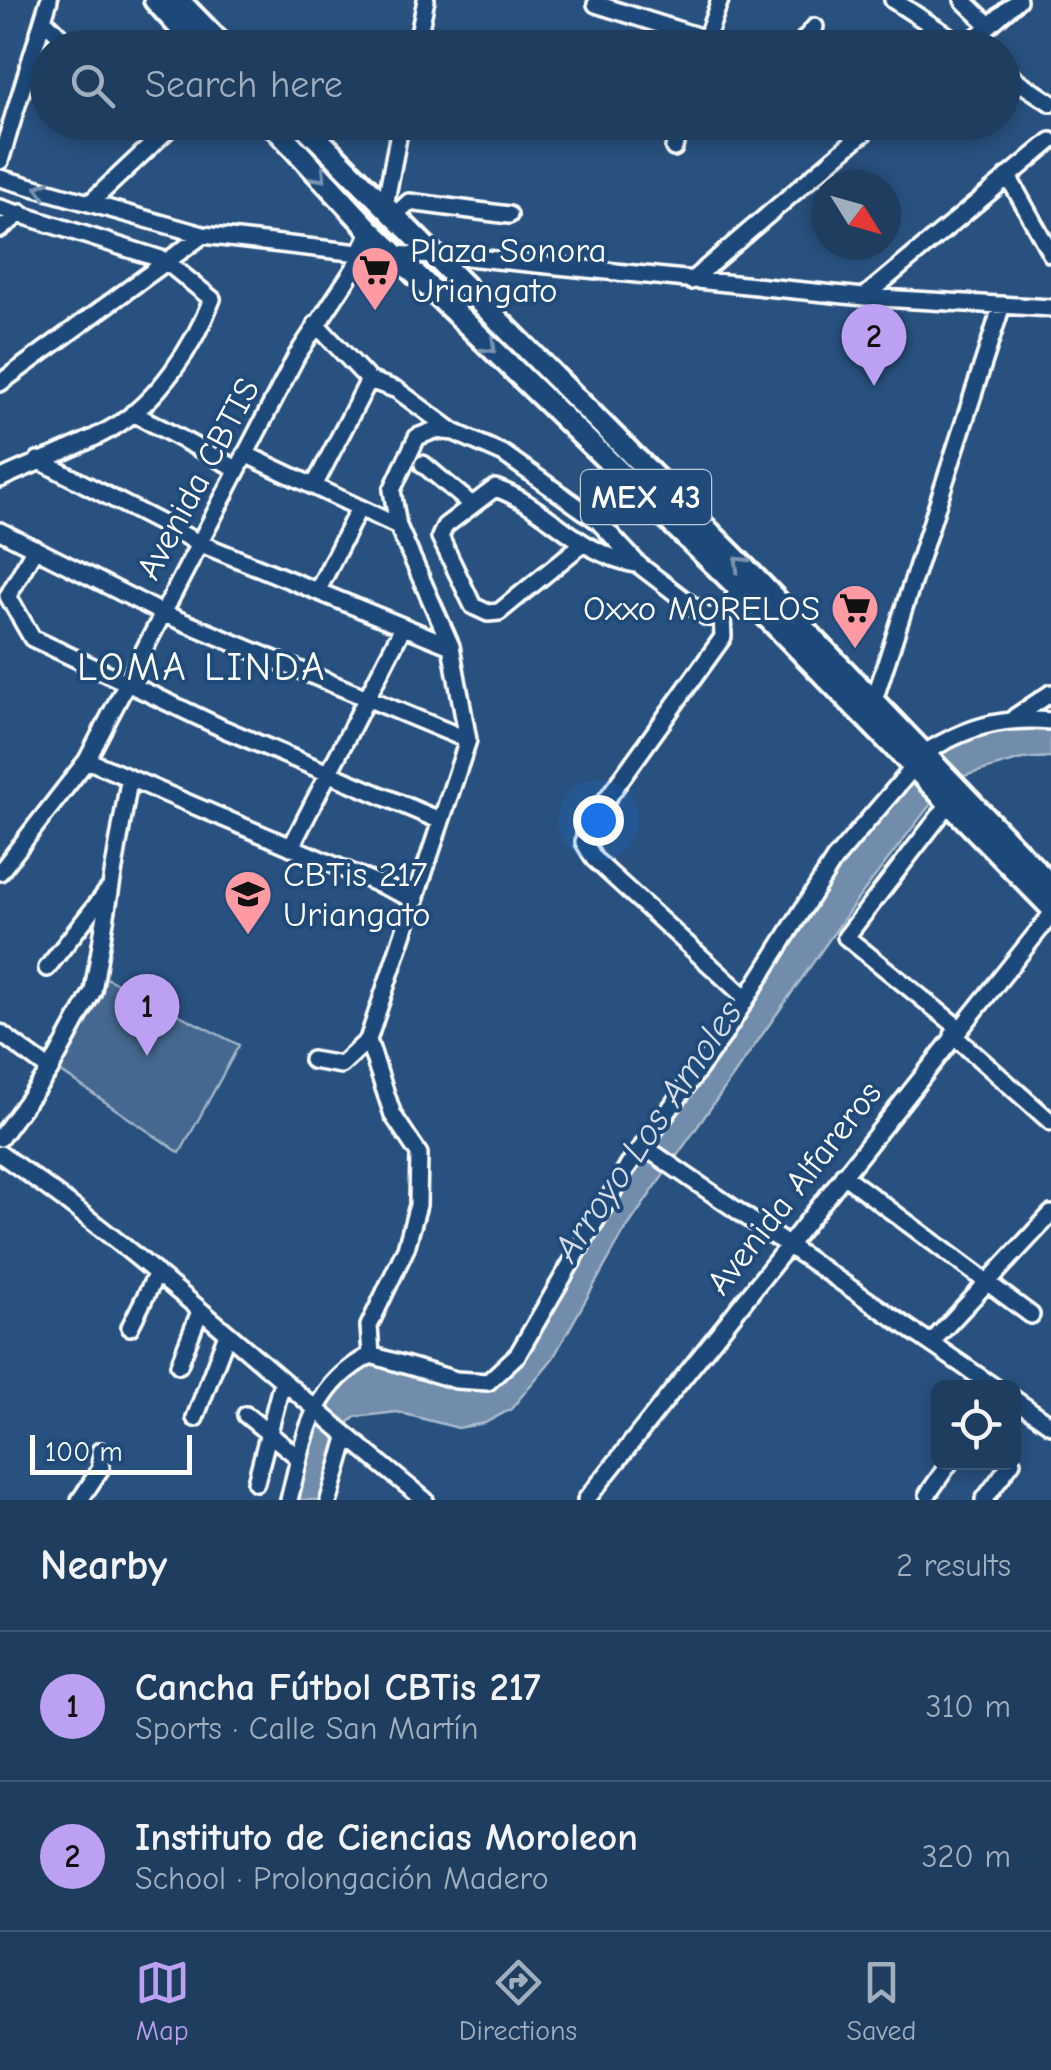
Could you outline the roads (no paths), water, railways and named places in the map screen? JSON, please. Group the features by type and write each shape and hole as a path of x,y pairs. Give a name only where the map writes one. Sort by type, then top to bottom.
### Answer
{"main road":[{"path":"155,0 183,30"},
{"path":"178,0 207,30"},
{"name":"MEX 43","path":"287,140 370,230 869,712 1051,907"},
{"name":"MEX 43","path":"318,140 753,576 869,712"},
{"path":"370,230 370,217 390,210"},
{"path":"395,254 414,235"},
{"name":"MEX 43","path":"948,797 1051,886"}],"street":[{"path":"39,30 49,0"},
{"path":"420,30 426,0"},
{"path":"709,30 720,0"},
{"path":"893,0 940,30"},
{"path":"963,0 989,25"},
{"path":"984,30 1018,0"},
{"path":"596,4 668,30"},
{"path":"43,18 55,30"},
{"path":"0,161 30,61"},
{"path":"1021,83 1051,103"},
{"path":"91,202 157,140"},
{"path":"390,210 400,140"},
{"path":"674,148 676,140"},
{"path":"690,281 855,140"},
{"path":"864,297 1051,140"},
{"path":"1008,176 1051,254"},
{"path":"0,178 203,235 359,254 467,257 864,297 1051,308"},
{"path":"390,210 409,202 508,215"},
{"path":"0,208 164,260 209,294 211,302 170,375 132,412 114,427 0,479"},
{"path":"0,228 21,214"},
{"path":"177,228 183,235 180,250"},
{"name":"Avenida CBTIS","path":"0,872 87,760 245,454 370,230"},
{"path":"0,382 203,235"},
{"path":"414,235 467,257"},
{"path":"869,712 1002,305"},
{"path":"316,324 369,380 396,390 454,432 504,454 598,521 639,565 707,617 722,614"},
{"path":"314,486 369,380"},
{"path":"312,1060 341,1065 368,1040 468,740 451,646 398,526 392,490 417,438 414,402"},
{"path":"132,412 238,469"},
{"path":"417,438 435,430 454,432"},
{"path":"245,454 398,526"},
{"path":"38,460 198,543 451,646"},
{"path":"423,464 472,505"},
{"path":"581,546 499,612 488,613 473,606 440,537 445,526 496,488 512,494 581,546 639,565"},
{"path":"318,590 358,510"},
{"path":"0,531 162,613 468,740"},
{"path":"35,548 4,596 32,638 124,683 439,820"},
{"path":"740,589 722,614 724,638 586,828 584,842 594,859 745,997"},
{"path":"292,846 403,627"},
{"path":"1015,717 1051,694"},
{"path":"289,1500 315,1412 350,1366 370,1356 456,1380 488,1382 518,1354 644,1148 723,1036 834,860 919,764 983,723 1015,717 1051,720"},
{"path":"87,760 416,900"},
{"path":"0,1138 50,1070 93,991 130,780"},
{"path":"948,797 846,938 956,1031 1051,1122"},
{"path":"47,968 110,887"},
{"name":"Avenida Alfareros","path":"586,1500 1051,915"},
{"path":"0,1033 50,1070"},
{"path":"368,1040 393,1115 418,1154 418,1205 406,1248 368,1326 370,1356"},
{"path":"644,1148 983,1380"},
{"path":"0,1154 80,1209 315,1412 425,1500"},
{"path":"843,1174 1031,1316"},
{"path":"931,1343 1051,1214"},
{"path":"130,1327 157,1273"},
{"path":"179,1364 200,1311"},
{"path":"195,1418 226,1334"},
{"path":"256,1482 282,1382"},
{"path":"1021,1404 1051,1425"},
{"path":"246,1415 299,1458"},
{"path":"329,1500 345,1436"},
{"path":"80,1500 100,1468 100,1451"},
{"path":"928,1494 944,1470"},
{"path":"986,1499 1007,1470"}],"place":[{"name":"Plaza Sonora Uriangato","path":"375,312"},
{"name":"Instituto de Ciencias Moroleon","path":"874,386"},
{"name":"Oxxo MORELOS","path":"855,650"},
{"name":"CBTis 217 Uriangato","path":"248,936"},
{"name":"Cancha Fútbol CBTis 217","path":"147,1056"}],"district":[{"name":"LOMA LINDA","path":"202,667"}],"water label":[{"name":"Arroyo Los Amoles","path":"648,1131"}]}
